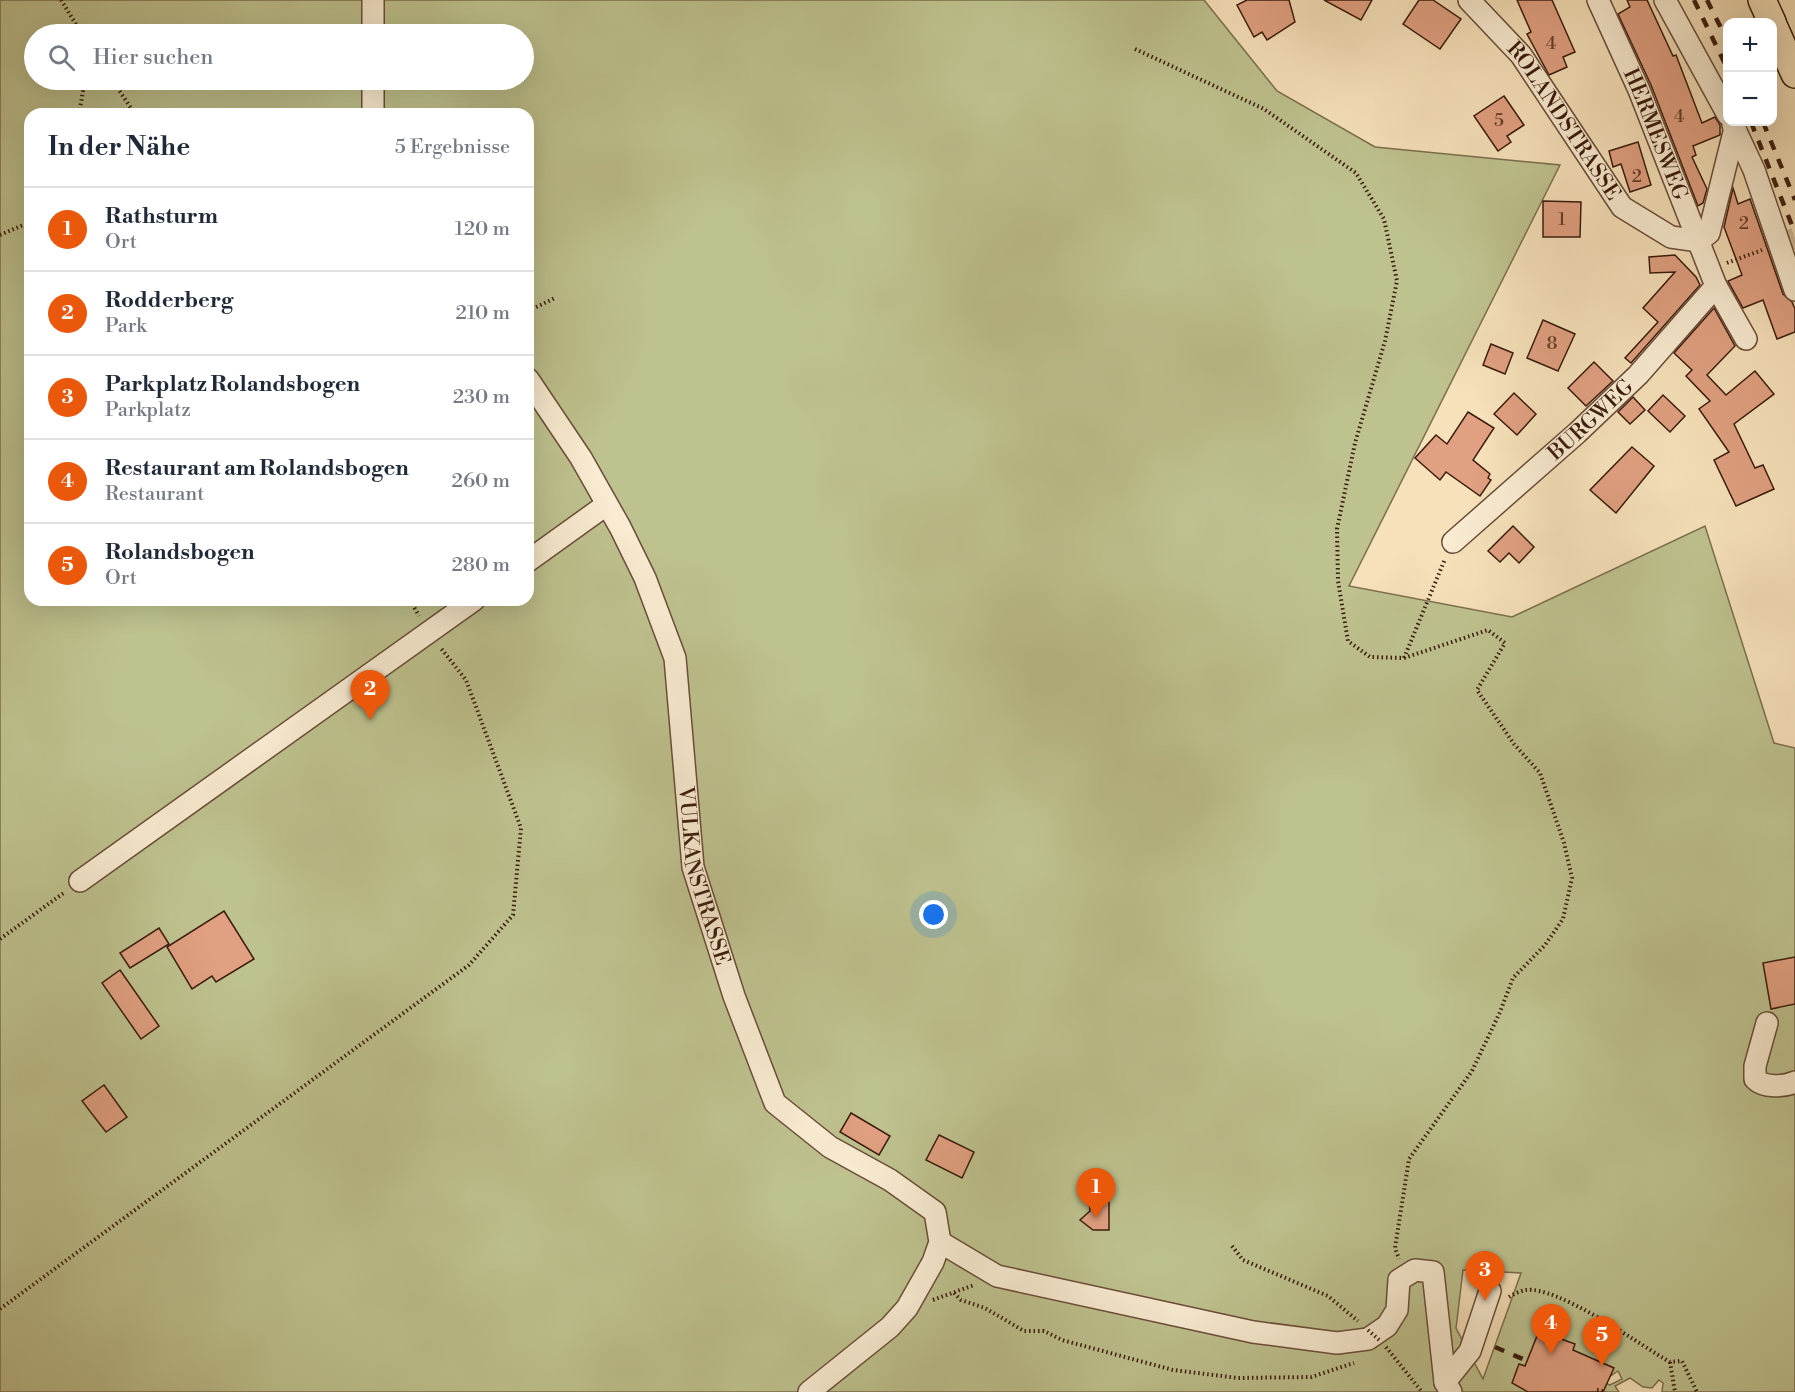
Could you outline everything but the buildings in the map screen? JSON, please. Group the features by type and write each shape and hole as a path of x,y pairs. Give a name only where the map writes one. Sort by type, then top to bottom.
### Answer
{"main road":[{"path":"1762,0 1770,18"},
{"path":"1777,34 1795,74"}],"street":[{"path":"373,0 373,24"},
{"name":"ROLANDSTRASSE","path":"1469,0 1521,55 1622,207 1671,237 1699,241"},
{"name":"HERMESWEG","path":"1598,0 1639,90 1713,278 1746,339"},
{"path":"1665,0 1723,106"},
{"path":"373,90 373,108"},
{"path":"1699,241 1709,233 1730,126"},
{"path":"1733,126 1783,242 1795,290"},
{"name":"BURGWEG","path":"1453,542 1577,434 1638,375 1713,278"},
{"name":"VULKANSTRASSE","path":"534,388 581,458 645,578 675,658 693,867 734,996 775,1103 830,1147 890,1180 935,1212 940,1242"},
{"path":"534,557 606,505"},
{"path":"80,881 466,606"},
{"path":"1767,1023 1755,1066 1755,1079 1762,1084 1785,1085 1795,1082"},
{"path":"809,1392 890,1327 907,1308 933,1262 940,1242 997,1276 1253,1332 1337,1343 1368,1339 1388,1326 1397,1310 1400,1280 1415,1270 1433,1272 1448,1387"},
{"path":"1448,1387 1470,1352 1490,1290"}],"path":[{"path":"61,0 76,24"},
{"path":"1136,49 1264,109 1356,174 1384,219 1397,281 1385,341 1355,443 1336,529 1338,581 1348,641 1370,657 1404,658 1488,630 1505,643 1477,690 1514,744 1540,773 1564,843 1572,878 1563,919 1545,945 1513,978 1472,1071 1408,1159 1395,1248 1405,1276"},
{"path":"80,108 84,90"},
{"path":"119,90 131,108"},
{"path":"0,235 24,225"},
{"path":"1713,278 1783,242"},
{"path":"534,307 555,297"},
{"path":"1404,658 1453,542"},
{"path":"0,1309 469,965 513,915 521,828 466,680 428,633 413,606"},
{"path":"0,939 80,881"},
{"path":"1232,1246 1243,1260 1328,1296 1380,1340"},
{"path":"1479,1323 1518,1292 1528,1290 1549,1293 1670,1362 1682,1361 1697,1392"},
{"path":"954,1293 961,1300 985,1308 1024,1331 1044,1331 1062,1340 1173,1370 1239,1378 1311,1377 1356,1362"},
{"path":"1380,1351 1395,1340 1402,1319 1397,1310"},
{"path":"1386,1347 1422,1392"},
{"path":"1670,1362 1675,1392"},
{"path":"1597,1390 1606,1392"}],"green space":[{"path":"0,0 1204,0 1277,91 1375,147 1560,165 1349,586 1512,617 1705,526 1774,743 1795,748 1795,1392 1662,1392 1663,1383 1659,1380 1652,1388 1643,1387 1630,1378 1615,1386 1619,1392 0,1392","holes":["1463,1270 1521,1273 1483,1379 1456,1328","1618,1371 1622,1379 1610,1385 1577,1373 1609,1377"]}],"tunnel":[{"path":"1787,241 1795,238"}],"railway":[{"path":"1694,0 1723,60"},
{"path":"1707,0 1723,32"},
{"path":"1753,126 1795,233"},
{"path":"1765,126 1795,200"},
{"path":"1495,1347 1525,1360"}],"place":[{"name":"Rodderberg","path":"370,720"},
{"name":"Rathsturm","path":"1096,1218"},
{"name":"Parkplatz Rolandsbogen","path":"1485,1301"},
{"name":"Restaurant am Rolandsbogen","path":"1551,1354"},
{"name":"Rolandsbogen","path":"1602,1366"}]}
